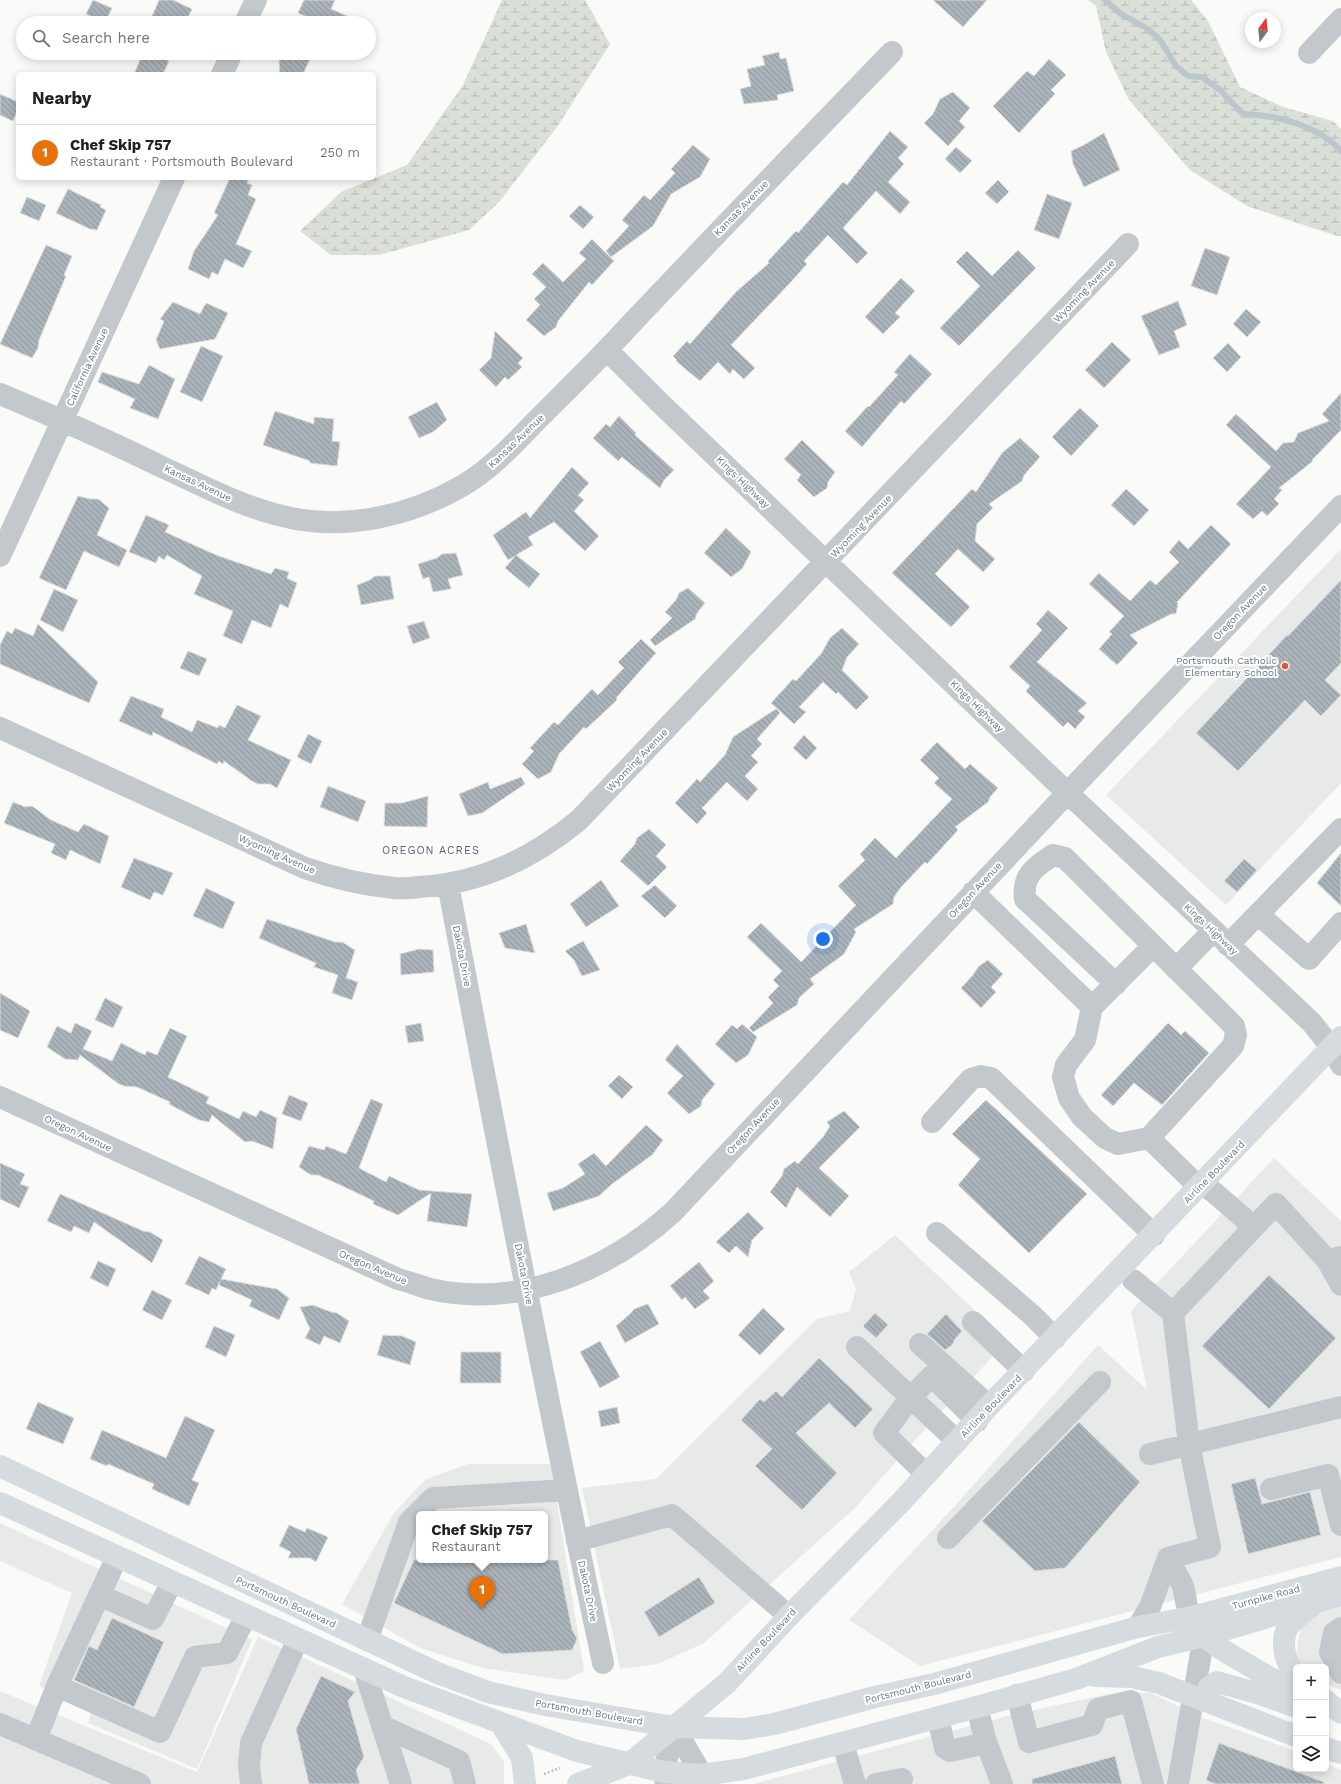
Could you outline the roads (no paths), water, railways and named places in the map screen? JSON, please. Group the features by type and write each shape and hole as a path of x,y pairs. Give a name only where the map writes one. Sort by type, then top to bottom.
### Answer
{"main road":[{"name":"Airline Boulevard","path":"578,1784 629,1764 727,1683 789,1616 1201,1185 1338,1050"},
{"name":"Portsmouth Boulevard","path":"0,1466 435,1672 488,1692 545,1705 674,1727 744,1729 774,1724 875,1697 934,1684 1138,1627 1192,1617"},
{"path":"0,1503 404,1687 566,1748 629,1764 665,1778 703,1780 843,1744 1076,1679 1158,1647 1204,1636"},
{"name":"Turnpike Road","path":"1192,1617 1341,1577"},
{"name":"Turnpike Road","path":"1204,1636 1320,1600 1341,1595"},
{"path":"1293,1672 1285,1653 1284,1641 1287,1630 1295,1619 1320,1600"},
{"path":"1192,1617 1204,1636 1221,1649 1293,1691"},
{"path":"1076,1679 1104,1675 1132,1677 1159,1683 1293,1735"},
{"path":"1199,1698 1209,1687 1217,1682 1245,1689 1293,1706"},
{"path":"1329,1703 1341,1713"},
{"path":"1329,1708 1341,1713"},
{"path":"1329,1718 1341,1722"},
{"path":"501,1724 522,1758 526,1784"},
{"path":"1329,1749 1341,1753"},
{"name":"Airline Boulevard","path":"621,1784 629,1764"}],"street":[{"path":"248,16 256,0"},
{"path":"1309,53 1341,19"},
{"name":"Kansas Avenue","path":"0,394 62,420 260,511 293,519 326,522 360,520 401,512 433,501 464,485 492,465 607,350 892,52"},
{"path":"223,72 229,60"},
{"name":"California Avenue","path":"0,556 173,180"},
{"name":"Wyoming Avenue","path":"0,728 305,868 340,880 396,889 448,884 493,872 530,856 558,837 579,820 1128,244"},
{"name":"Kings Highway","path":"607,350 826,562 1312,1023 1338,1050"},
{"name":"Oregon Avenue","path":"0,1098 398,1279 431,1289 465,1293 492,1294 527,1290 554,1283 591,1269 625,1250 656,1228 673,1212 1067,792 1341,506"},
{"path":"1176,969 1258,914 1341,829"},
{"path":"1018,844 1041,864"},
{"path":"1116,984 1025,899 1024,889 1030,874 1053,855 1065,858 1234,1026 1236,1035 1233,1046 1149,1138 1118,1144 1105,1138 1082,1117 1069,1098 1063,1077 1066,1065 1085,1040 1092,1007 1116,984 1153,946"},
{"name":"Dakota Drive","path":"448,884 527,1290 603,1663"},
{"path":"974,892 1092,1007"},
{"path":"1258,914 1309,959 1341,923"},
{"path":"932,1122 971,1079 981,1076 990,1078 1154,1235"},
{"path":"1149,1138 1201,1185 1254,1227"},
{"path":"1172,1314 1276,1204 1334,1258 1341,1285"},
{"path":"937,1234 1033,1316 1055,1338"},
{"path":"1134,1280 1172,1314 1189,1444 1210,1547 1168,1558"},
{"path":"973,1322 1024,1371"},
{"path":"920,1344 983,1414"},
{"path":"857,1347 957,1441"},
{"path":"926,1474 884,1433 911,1398 932,1376 983,1414"},
{"path":"948,1538 1100,1382"},
{"path":"1150,1454 1341,1406"},
{"path":"1271,1489 1328,1475 1341,1525"},
{"path":"420,1511 433,1498 567,1490"},
{"path":"367,1640 409,1522 416,1515"},
{"path":"577,1541 672,1515 789,1616"},
{"path":"36,1739 57,1686 98,1595 117,1557"},
{"path":"1168,1558 1183,1586 1188,1611 1192,1617"},
{"path":"1138,1627 1150,1607 1168,1558"},
{"path":"98,1595 153,1619 172,1582"},
{"path":"57,1686 160,1732 195,1657 227,1653 246,1616"},
{"path":"1341,1628 1334,1633 1330,1652 1341,1673"},
{"path":"1178,1784 1199,1698 1204,1636"},
{"path":"250,1784 249,1766 251,1743 298,1640"},
{"path":"364,1669 401,1784"},
{"path":"1017,1695 1029,1742 1092,1725 1098,1709 1132,1701 1153,1784"},
{"path":"977,1707 985,1739 1002,1784"},
{"path":"938,1718 945,1748 950,1751 982,1744 985,1739"},
{"path":"0,1724 140,1784"},
{"path":"382,1726 460,1760 464,1784"},
{"path":"665,1778 674,1727"},
{"path":"674,1727 703,1780"},
{"path":"843,1744 855,1784"},
{"path":"876,1784 902,1779"}],"waterway":[{"path":"1105,0 1121,14 1148,29 1160,40 1176,66 1188,76 1202,77 1220,90 1243,114 1282,119 1296,123 1321,134 1341,151"}],"place":[{"name":"Portsmouth Catholic Elementary School","path":"1285,666"},
{"name":"Chef Skip 757","path":"482,1609"}],"district":[{"name":"OREGON ACRES","path":"431,850"}]}
